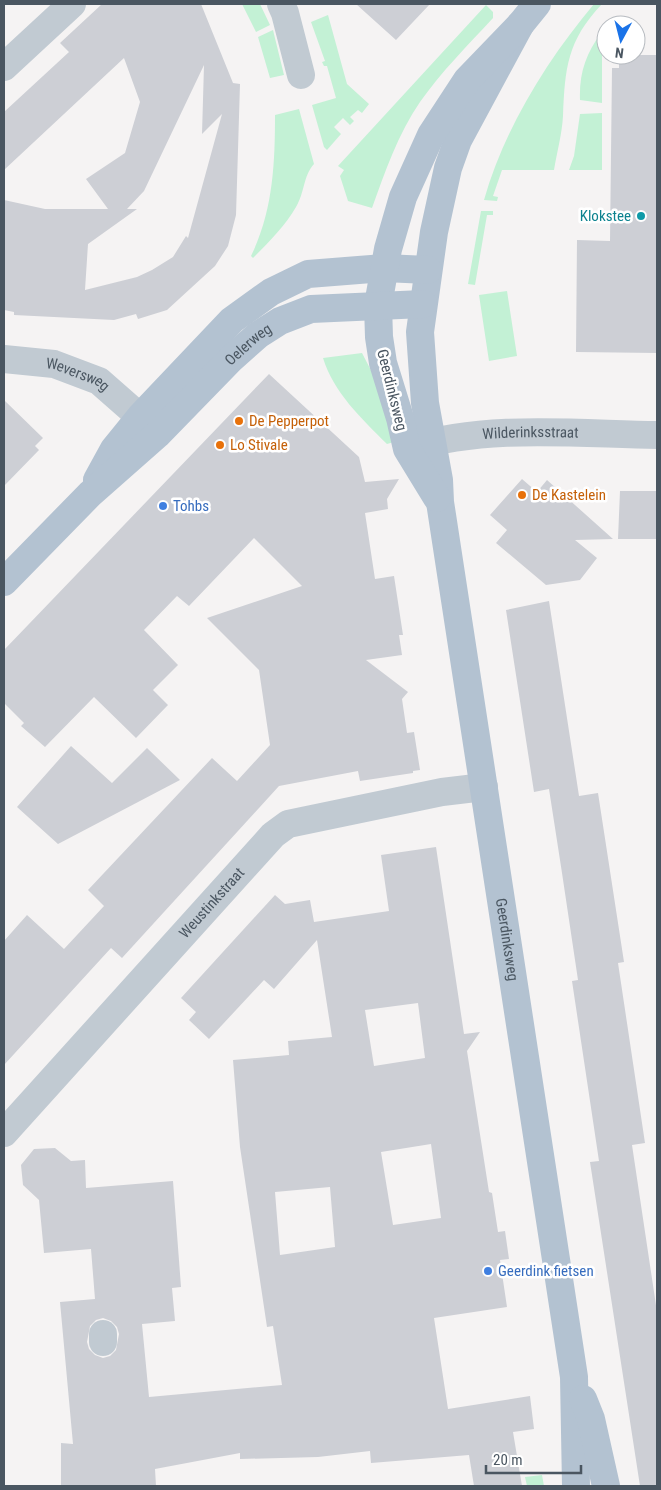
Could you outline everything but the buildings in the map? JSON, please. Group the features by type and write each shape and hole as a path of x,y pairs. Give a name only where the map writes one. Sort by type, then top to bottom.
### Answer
{"main road":[{"path":"384,268 394,222 419,158 431,135 467,80 520,25 537,4"},
{"path":"423,304 441,196 458,140 520,25"},
{"name":"Oelerweg","path":"90,494 114,449 140,417 232,320 271,292 308,274 384,268 428,270"},
{"name":"Geerdinksweg","path":"384,268 378,305 379,337 383,363 400,418 419,445 439,480 440,502 574,1377 576,1486"},
{"name":"Oelerweg","path":"4,582 90,494 158,434 231,359 258,335 280,321 311,309 423,304"},
{"name":"Geerdinksweg","path":"419,445 425,403 420,332 423,304"},
{"name":"Geerdinksweg","path":"574,1377 591,1419 606,1486"}],"street":[{"path":"4,67 72,4"},
{"path":"281,4 301,75"},
{"name":"Weversweg","path":"4,359 54,364 99,382 140,417"},
{"name":"Wilderinksstraat","path":"419,445 481,433 657,435"},
{"name":"Weustinkstraat","path":"4,1133 273,834 288,824 442,792 484,787"}],"green space":[{"path":"242,4 260,4 270,25 256,32"},
{"path":"594,4 602,4 581,30 570,56 565,83 562,130 554,170 502,170 493,196 498,197 497,201 484,200 503,147 529,96 560,48"},
{"path":"486,5 493,12 493,18 437,80 412,114 393,154 372,208 348,201 340,176 344,170 338,166"},
{"path":"328,15 347,84 369,104 362,113 358,110 350,117 354,121 350,125 343,118 334,127 341,134 327,150 324,147 312,105 336,98 327,66 324,66 322,62 325,61 311,22"},
{"path":"273,30 284,75 270,78 258,37"},
{"path":"596,41 596,65 602,65 602,103 580,100 582,72"},
{"path":"299,109 314,164 310,169 299,201 292,214 253,258 251,256 264,222 271,187 275,115"},
{"path":"602,113 602,170 569,170 574,156 580,114"},
{"path":"481,211 493,211 493,215 487,215 475,285 468,284"},
{"path":"507,291 517,356 489,361 479,295"},
{"path":"362,353 377,382 394,442 387,444 349,404 334,383 323,358"},
{"path":"542,1475 544,1486 527,1486 525,1477"}],"place":[{"name":"Klokstee","path":"641,216"},
{"name":"De Pepperpot","path":"239,421"},
{"name":"Lo Stivale","path":"220,445"},
{"name":"De Kastelein","path":"522,495"},
{"name":"Tohbs","path":"163,506"},
{"name":"Geerdink fietsen","path":"488,1271"}]}
